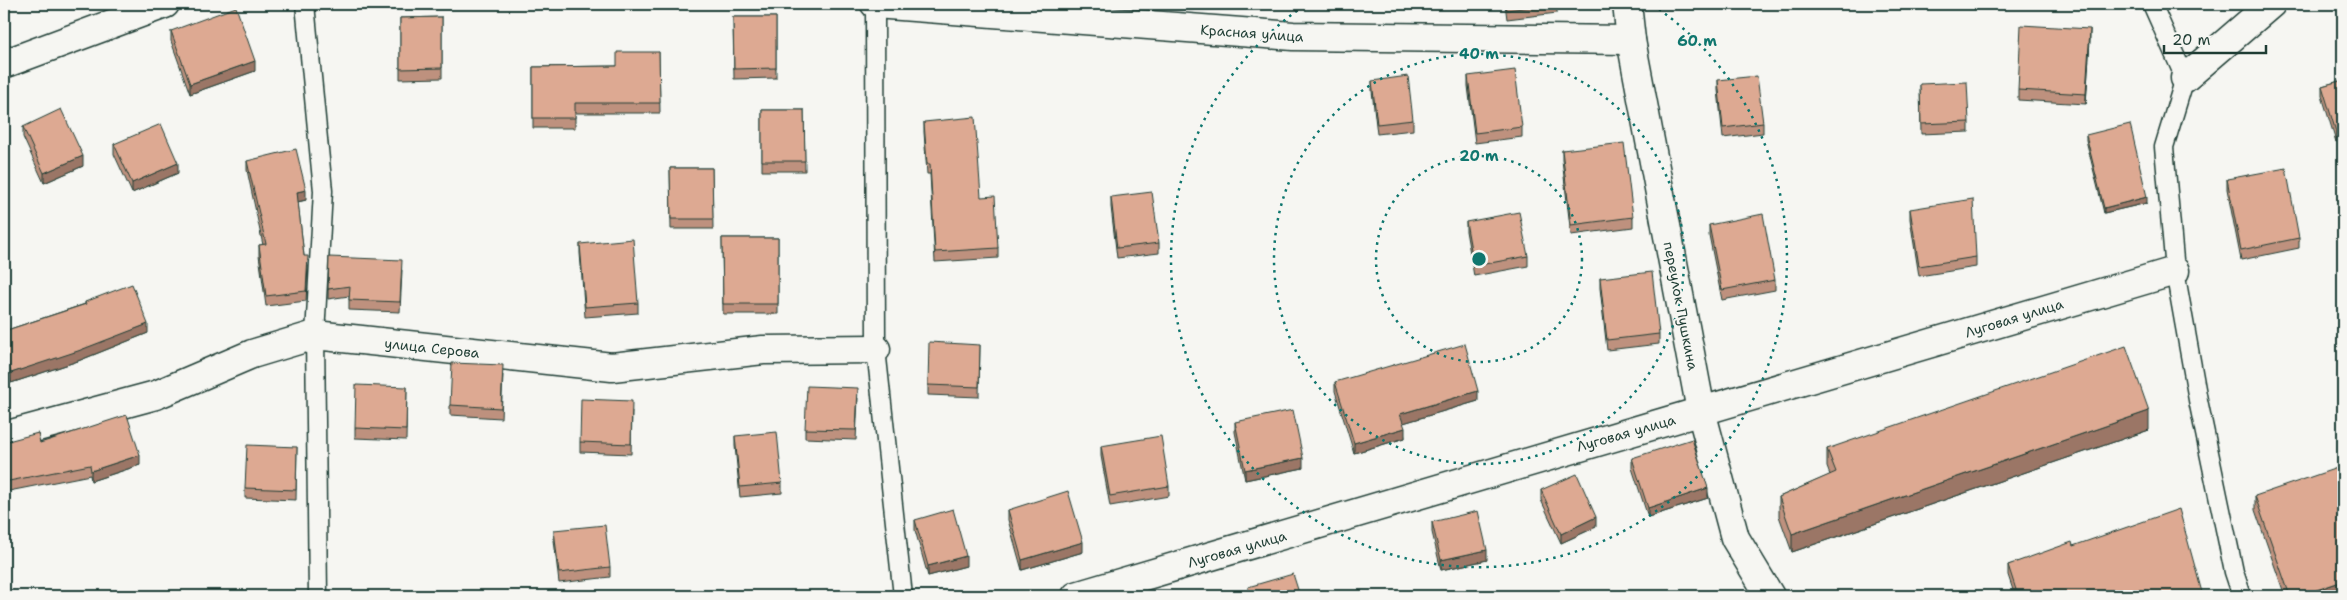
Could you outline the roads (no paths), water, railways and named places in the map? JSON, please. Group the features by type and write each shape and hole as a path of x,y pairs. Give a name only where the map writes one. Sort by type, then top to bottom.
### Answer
{"street":[{"path":"4,64 165,4"},
{"name":"Красная улица","path":"875,4 1293,36 1630,40"},
{"name":"переулок Пушкина","path":"1627,4 1630,40 1701,411 1735,538 1770,596"},
{"path":"2185,78 2271,4"},
{"name":"Луговая улица","path":"1076,596 2175,270"},
{"name":"улица Серова","path":"4,436 156,396 252,354 315,335 612,367 763,350 876,348"}],"lane":[{"path":"305,4 323,191 315,335 318,596"},
{"path":"875,4 876,348 903,596"},
{"path":"2152,4 2185,78 2164,147 2175,270 2200,409 2234,572 2242,596"}]}
